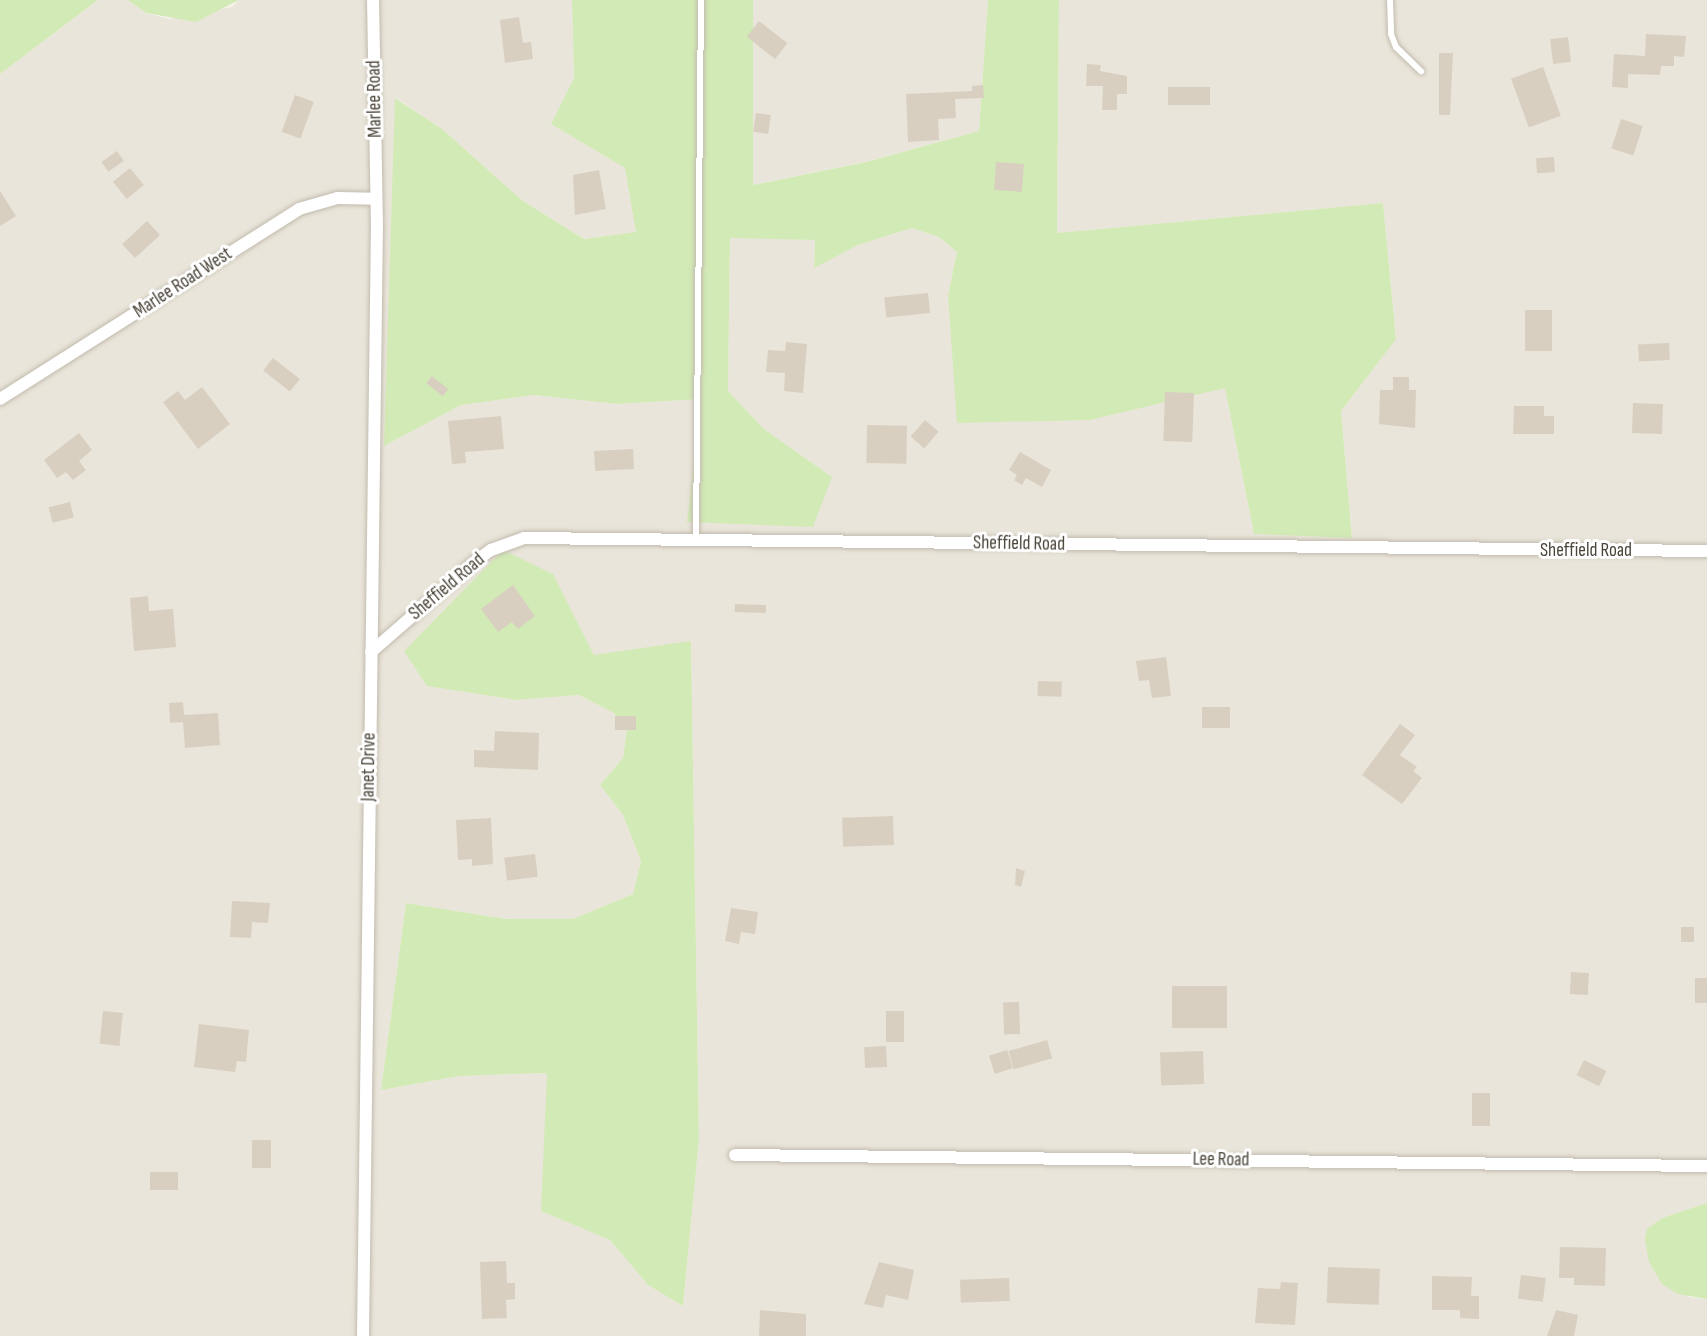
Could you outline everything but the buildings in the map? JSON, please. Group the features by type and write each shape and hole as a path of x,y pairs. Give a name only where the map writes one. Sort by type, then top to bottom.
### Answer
{"street":[{"name":"Marlee Road","path":"373,0 376,199"},
{"name":"Marlee Road West","path":"0,399 299,209 337,198 376,199"},
{"name":"Janet Drive","path":"362,1336 376,199"},
{"name":"Sheffield Road","path":"371,652 477,560 507,543 581,536 1707,551"},
{"name":"Lee Road","path":"735,1155 1707,1166"}],"lane":[{"path":"696,539 701,0"},
{"path":"1390,0 1391,34 1396,47 1421,71"}],"shaded area":[{"path":"98,0 128,0 146,13 169,19 232,7 239,0 572,0 574,78 551,124 625,168 637,232 584,239 523,201 442,129 396,98 384,446 461,405 534,395 617,404 701,399 832,477 764,429 728,391 730,237 815,240 814,267 858,245 912,228 939,237 957,252 948,295 1090,420 1225,387 1254,534 1352,538 1341,411 1396,338 1383,203 1057,233 1059,0 1707,0 1707,1203 1662,1218 1689,1297 1707,1299 1707,1336 0,1336 0,74","holes":["553,575 594,656 691,642 699,1139 683,1306 648,1285 610,1240 542,1211 548,1073 460,1076 381,1090 406,903 506,919 573,919 633,894 641,861 623,815 600,785 623,758 627,729 614,713 579,695 516,700 428,686"]},
{"path":"753,0 988,0 979,131 865,162 752,185"}],"green space":[{"path":"0,0 98,0 0,74"},
{"path":"128,0 239,0 196,22 146,13"},
{"path":"572,0 753,0 753,185 866,162 979,131 988,0 1059,0 1057,233 1383,203 1396,339 1341,411 1352,538 1254,534 1225,388 1090,420 957,423 948,295 957,252 939,237 912,228 858,245 814,268 815,240 730,238 728,391 764,429 832,477 813,527 687,522 701,399 617,404 534,395 461,405 384,446 395,98 442,129 523,201 584,239 636,232 625,168 551,124 574,78"},
{"path":"503,550 553,574 594,655 691,641 699,1139 683,1306 648,1285 610,1240 541,1211 547,1073 460,1076 381,1090 406,903 506,919 573,919 633,894 641,861 623,815 600,785 623,758 627,729 614,713 579,695 516,700 427,686 404,651"},
{"path":"1707,1203 1707,1299 1678,1294 1662,1284 1649,1262 1645,1239 1647,1229 1662,1218"}]}
